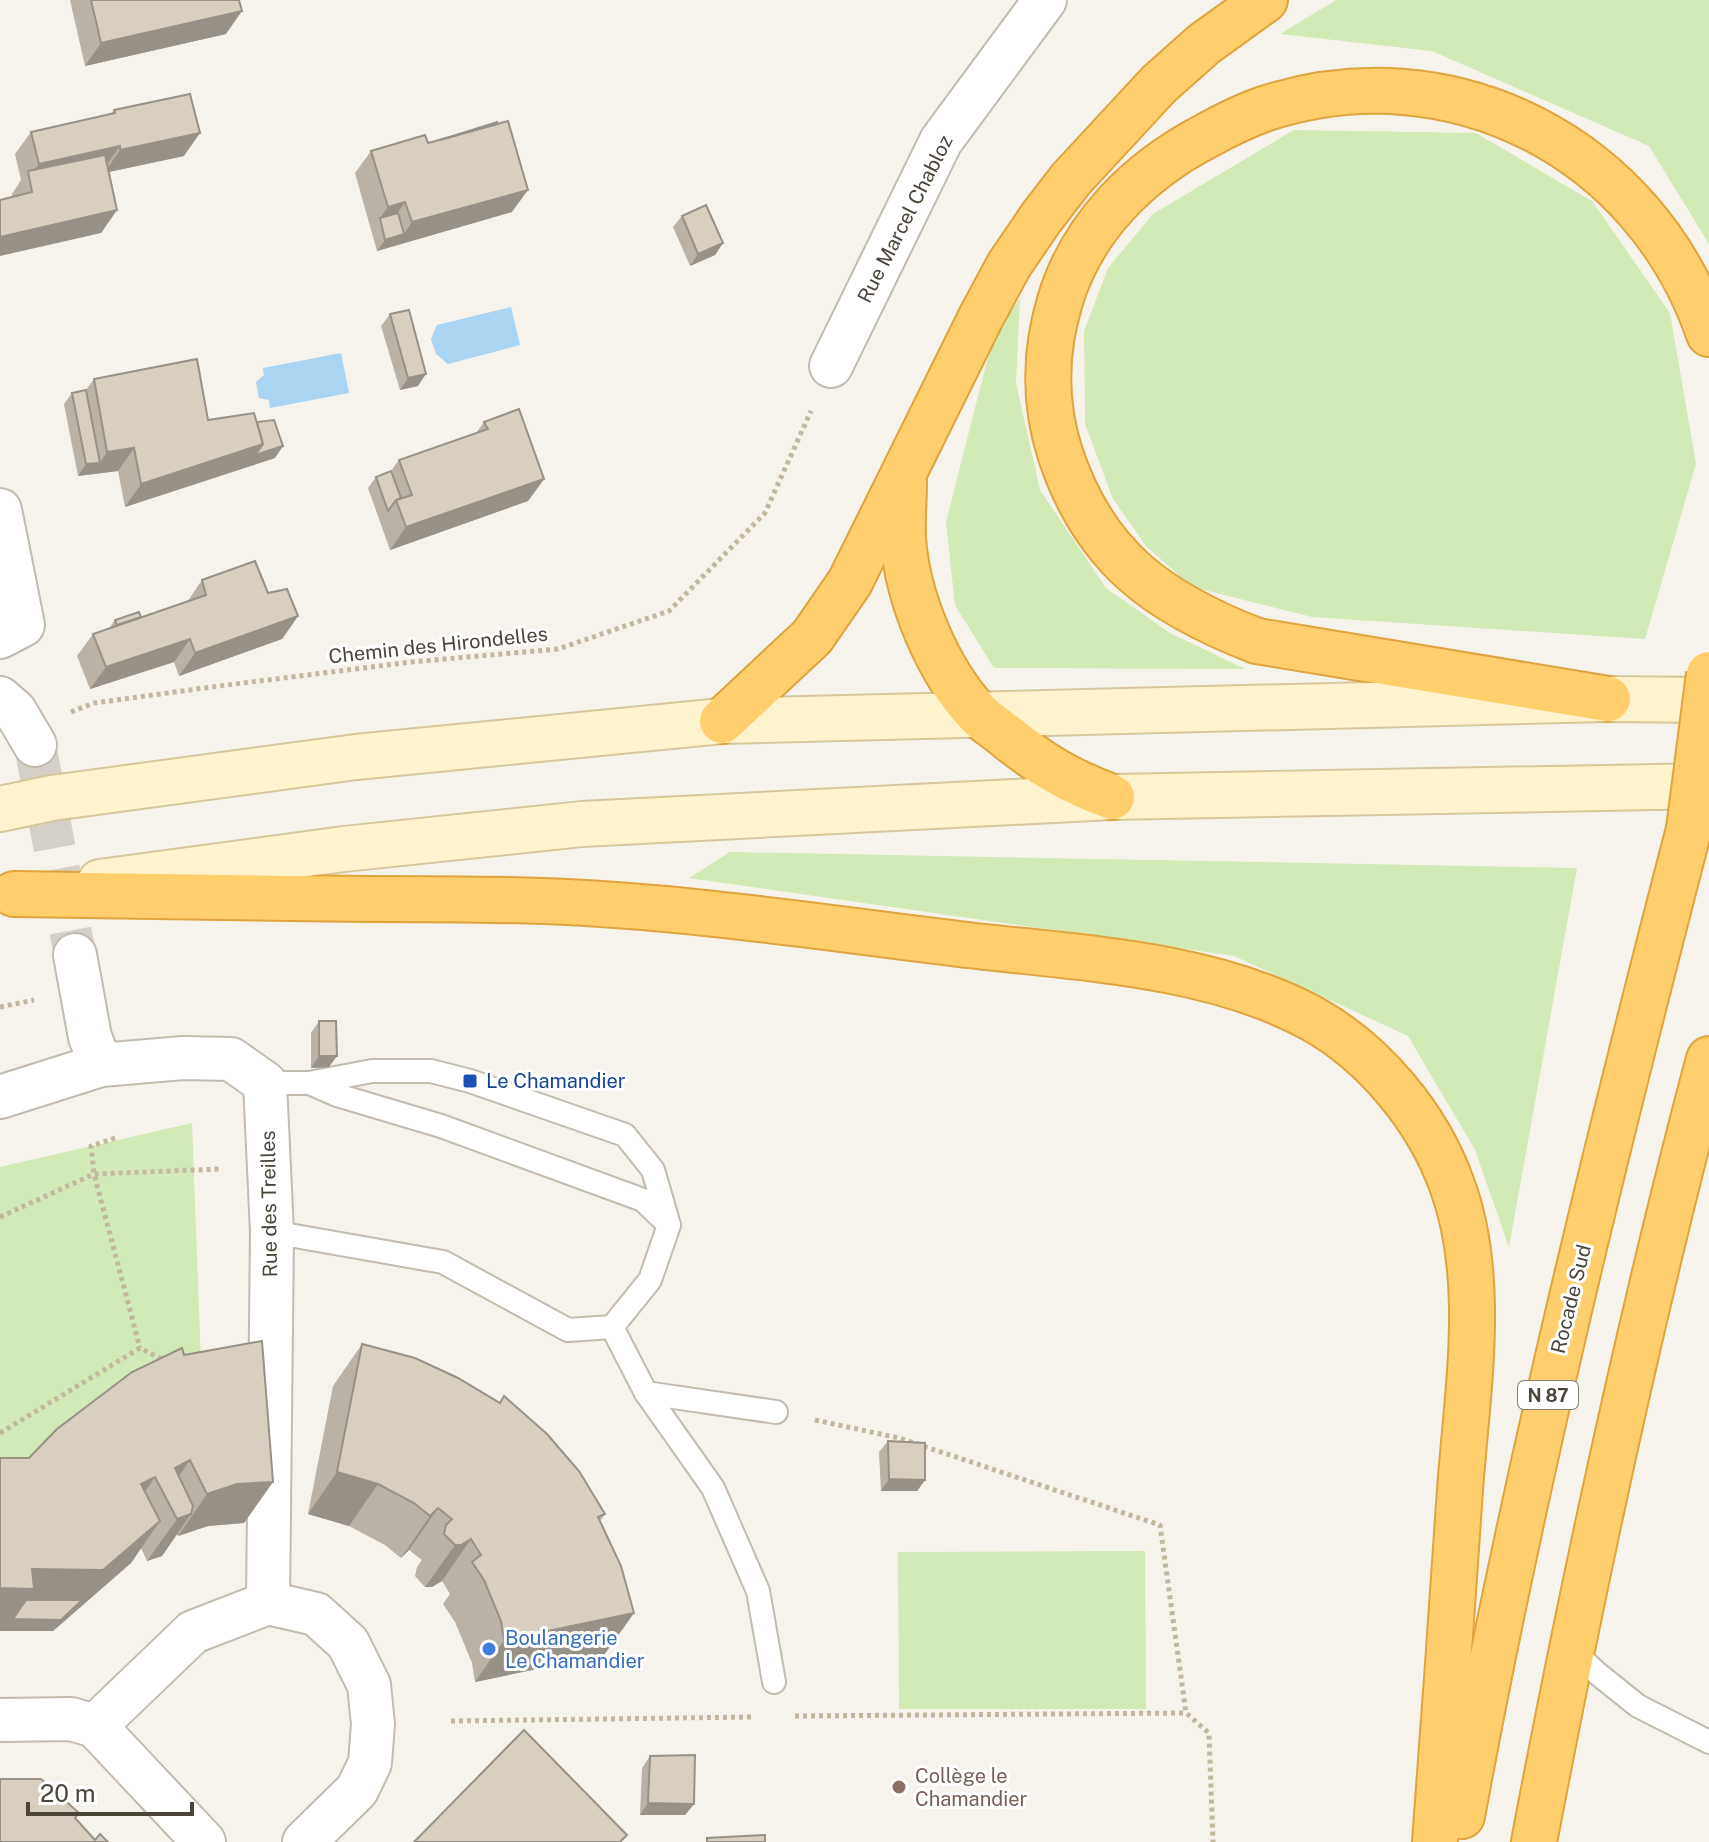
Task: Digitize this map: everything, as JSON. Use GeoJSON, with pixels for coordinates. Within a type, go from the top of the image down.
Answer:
{"type":"FeatureCollection","features":[{"type":"Feature","properties":{"kind":"highway"},"geometry":{"type":"LineString","coordinates":[[722,721],[812,637],[850,582],[1009,265],[1071,179],[1159,84],[1204,44],[1265,0]]}},
{"type":"Feature","properties":{"kind":"highway"},"geometry":{"type":"LineString","coordinates":[[1608,699],[1257,641],[1210,623],[1172,602],[1132,572],[1110,547],[1083,510],[1068,477],[1054,435],[1048,400],[1054,322],[1066,281],[1087,239],[1112,207],[1147,175],[1186,147],[1262,110],[1300,99],[1335,93],[1382,91],[1469,102],[1543,133],[1580,157],[1618,187],[1647,220],[1688,283],[1709,334]]}},
{"type":"Feature","properties":{"kind":"highway"},"geometry":{"type":"LineString","coordinates":[[905,472],[903,538],[912,591],[927,635],[978,714],[1032,757],[1071,781],[1112,797]]}},
{"type":"Feature","properties":{"kind":"highway"},"geometry":{"type":"LineString","coordinates":[[1689,829],[1709,674]]}},
{"type":"Feature","properties":{"kind":"highway","name":"Rocade Sud"},"geometry":{"type":"LineString","coordinates":[[1457,1842],[1483,1699],[1551,1379],[1657,953],[1709,761]]}},
{"type":"Feature","properties":{"kind":"highway"},"geometry":{"type":"LineString","coordinates":[[7,896],[544,901],[690,912],[1154,967],[1249,991],[1314,1020],[1349,1044],[1382,1074],[1421,1123],[1450,1179],[1463,1218],[1471,1257],[1467,1389],[1435,1842]]}},
{"type":"Feature","properties":{"kind":"highway"},"geometry":{"type":"LineString","coordinates":[[1534,1842],[1571,1649],[1662,1236],[1709,1059]]}},
{"type":"Feature","properties":{"kind":"main road"},"geometry":{"type":"LineString","coordinates":[[0,809],[52,798],[356,757],[722,721],[1608,699],[1709,700]]}},
{"type":"Feature","properties":{"kind":"main road"},"geometry":{"type":"LineString","coordinates":[[7,896],[344,849],[582,824],[1112,797],[1709,786]]}},
{"type":"Feature","properties":{"kind":"main road"},"geometry":{"type":"LineString","coordinates":[[0,800],[52,798]]}},
{"type":"Feature","properties":{"kind":"street","name":"Rue Marcel Chabloz"},"geometry":{"type":"LineString","coordinates":[[831,366],[941,141],[1045,0]]}},
{"type":"Feature","properties":{"kind":"street"},"geometry":{"type":"LineString","coordinates":[[1,518],[12,631]]}},
{"type":"Feature","properties":{"kind":"street"},"geometry":{"type":"LineString","coordinates":[[0,698],[15,711],[35,745]]}},
{"type":"Feature","properties":{"kind":"street"},"geometry":{"type":"LineString","coordinates":[[75,955],[90,1037],[101,1065]]}},
{"type":"Feature","properties":{"kind":"street"},"geometry":{"type":"LineString","coordinates":[[0,1097],[101,1065],[183,1058],[231,1059],[265,1083]]}},
{"type":"Feature","properties":{"kind":"street","name":"Rue des Treilles"},"geometry":{"type":"LineString","coordinates":[[265,1083],[272,1232],[268,1603]]}},
{"type":"Feature","properties":{"kind":"street"},"geometry":{"type":"LineString","coordinates":[[95,1726],[193,1632],[268,1603],[316,1614],[348,1643],[369,1685],[373,1724],[370,1763],[357,1790],[304,1842]]}},
{"type":"Feature","properties":{"kind":"street"},"geometry":{"type":"LineString","coordinates":[[0,1720],[71,1719],[95,1726],[204,1842]]}},
{"type":"Feature","properties":{"kind":"lane"},"geometry":{"type":"LineString","coordinates":[[265,1083],[309,1083],[372,1071],[431,1071],[470,1081],[625,1135],[653,1170],[669,1225],[650,1280],[612,1327],[568,1330],[443,1262],[272,1232]]}},
{"type":"Feature","properties":{"kind":"lane"},"geometry":{"type":"LineString","coordinates":[[309,1083],[337,1095],[441,1126],[643,1200],[669,1225]]}},
{"type":"Feature","properties":{"kind":"lane"},"geometry":{"type":"LineString","coordinates":[[612,1327],[646,1393],[713,1488],[758,1591],[774,1682]]}},
{"type":"Feature","properties":{"kind":"lane"},"geometry":{"type":"LineString","coordinates":[[646,1393],[776,1412]]}},
{"type":"Feature","properties":{"kind":"lane"},"geometry":{"type":"LineString","coordinates":[[1571,1649],[1638,1706],[1709,1742]]}},
{"type":"Feature","properties":{"kind":"path","name":"Chemin des Hirondelles"},"geometry":{"type":"LineString","coordinates":[[69,714],[94,703],[219,686],[411,662],[558,649],[669,611],[765,513],[831,366]]}},
{"type":"Feature","properties":{"kind":"path"},"geometry":{"type":"LineString","coordinates":[[115,1138],[91,1146],[94,1174],[140,1348],[172,1365]]}},
{"type":"Feature","properties":{"kind":"path"},"geometry":{"type":"LineString","coordinates":[[0,1217],[94,1174],[194,1169],[269,1170]]}},
{"type":"Feature","properties":{"kind":"path"},"geometry":{"type":"LineString","coordinates":[[0,1433],[140,1348]]}},
{"type":"Feature","properties":{"kind":"path"},"geometry":{"type":"LineString","coordinates":[[776,1412],[899,1438],[1160,1525],[1186,1713],[1209,1733],[1213,1842]]}},
{"type":"Feature","properties":{"kind":"path"},"geometry":{"type":"LineString","coordinates":[[785,1717],[1186,1713]]}},
{"type":"Feature","properties":{"kind":"path"},"geometry":{"type":"LineString","coordinates":[[451,1721],[755,1717]]}},
{"type":"Feature","properties":{"kind":"green space"},"geometry":{"type":"Polygon","coordinates":[[[1336,0],[1709,0],[1709,244],[1649,146],[1432,51],[1280,34],[1336,0]]]}},
{"type":"Feature","properties":{"kind":"green space"},"geometry":{"type":"Polygon","coordinates":[[[1294,130],[1476,133],[1592,201],[1670,313],[1696,464],[1645,639],[1312,617],[1192,587],[1146,546],[1113,499],[1085,424],[1084,331],[1108,268],[1153,214],[1294,130]]]}},
{"type":"Feature","properties":{"kind":"green space"},"geometry":{"type":"Polygon","coordinates":[[[1020,298],[1016,383],[1040,490],[1106,588],[1170,633],[1245,669],[994,668],[955,605],[946,522],[992,341],[1020,298]]]}},
{"type":"Feature","properties":{"kind":"green space"},"geometry":{"type":"Polygon","coordinates":[[[730,852],[1577,868],[1509,1247],[1475,1150],[1408,1036],[1234,956],[689,878],[730,852]]]}},
{"type":"Feature","properties":{"kind":"green space"},"geometry":{"type":"Polygon","coordinates":[[[192,1123],[201,1363],[0,1483],[0,1167],[192,1123]]]}},
{"type":"Feature","properties":{"kind":"green space"},"geometry":{"type":"Polygon","coordinates":[[[1145,1551],[1146,1709],[899,1709],[898,1552],[1145,1551]]]}},
{"type":"Feature","properties":{"kind":"water"},"geometry":{"type":"Polygon","coordinates":[[[511,307],[520,345],[448,364],[436,354],[431,339],[437,325],[511,307]]]}},
{"type":"Feature","properties":{"kind":"water"},"geometry":{"type":"Polygon","coordinates":[[[341,353],[349,393],[270,408],[269,400],[259,398],[256,382],[264,375],[263,368],[341,353]]]}},
{"type":"Feature","properties":{"kind":"building"},"geometry":{"type":"Polygon","coordinates":[[[91,0],[239,0],[242,11],[101,43],[91,0]]]}},
{"type":"Feature","properties":{"kind":"building"},"geometry":{"type":"Polygon","coordinates":[[[190,94],[200,133],[39,164],[31,132],[190,94]]]}},
{"type":"Feature","properties":{"kind":"building"},"geometry":{"type":"Polygon","coordinates":[[[508,121],[528,190],[412,222],[405,202],[388,207],[371,151],[425,135],[428,143],[508,121]]]}},
{"type":"Feature","properties":{"kind":"building"},"geometry":{"type":"Polygon","coordinates":[[[497,122],[497,124],[440,140],[497,122]]]}},
{"type":"Feature","properties":{"kind":"building"},"geometry":{"type":"Polygon","coordinates":[[[105,155],[117,210],[0,237],[0,200],[32,192],[28,171],[105,155]]]}},
{"type":"Feature","properties":{"kind":"building"},"geometry":{"type":"Polygon","coordinates":[[[706,205],[723,243],[698,254],[682,216],[706,205]]]}},
{"type":"Feature","properties":{"kind":"building"},"geometry":{"type":"Polygon","coordinates":[[[398,213],[404,234],[385,240],[380,218],[398,213]]]}},
{"type":"Feature","properties":{"kind":"building"},"geometry":{"type":"Polygon","coordinates":[[[409,310],[426,374],[408,378],[390,314],[409,310]]]}},
{"type":"Feature","properties":{"kind":"building"},"geometry":{"type":"Polygon","coordinates":[[[197,359],[208,420],[254,413],[263,444],[141,484],[134,448],[107,452],[94,379],[197,359]]]}},
{"type":"Feature","properties":{"kind":"building"},"geometry":{"type":"Polygon","coordinates":[[[86,390],[100,463],[86,464],[72,393],[86,390]]]}},
{"type":"Feature","properties":{"kind":"building"},"geometry":{"type":"Polygon","coordinates":[[[519,409],[544,479],[406,527],[396,500],[412,495],[399,460],[488,429],[484,422],[519,409]]]}},
{"type":"Feature","properties":{"kind":"building"},"geometry":{"type":"Polygon","coordinates":[[[274,420],[283,446],[255,455],[263,444],[257,422],[274,420]]]}},
{"type":"Feature","properties":{"kind":"building"},"geometry":{"type":"Polygon","coordinates":[[[391,471],[401,498],[388,511],[376,477],[391,471]]]}},
{"type":"Feature","properties":{"kind":"building"},"geometry":{"type":"Polygon","coordinates":[[[255,561],[268,593],[287,589],[298,616],[195,653],[190,639],[106,667],[93,634],[206,595],[202,580],[255,561]]]}},
{"type":"Feature","properties":{"kind":"building"},"geometry":{"type":"Polygon","coordinates":[[[139,612],[141,617],[117,625],[115,620],[139,612]]]}},
{"type":"Feature","properties":{"kind":"building"},"geometry":{"type":"Polygon","coordinates":[[[319,1021],[336,1021],[337,1056],[319,1056],[319,1021]]]}},
{"type":"Feature","properties":{"kind":"building"},"geometry":{"type":"Polygon","coordinates":[[[262,1341],[273,1482],[237,1484],[207,1494],[190,1460],[175,1468],[193,1506],[191,1514],[177,1519],[155,1477],[141,1484],[160,1521],[103,1570],[32,1569],[34,1589],[0,1588],[0,1458],[29,1458],[57,1429],[132,1372],[182,1348],[184,1355],[262,1341]]]}},
{"type":"Feature","properties":{"kind":"building"},"geometry":{"type":"Polygon","coordinates":[[[362,1344],[415,1358],[458,1378],[500,1403],[504,1396],[547,1434],[579,1471],[605,1514],[598,1517],[621,1566],[634,1613],[504,1640],[501,1621],[484,1580],[472,1562],[481,1555],[471,1539],[455,1545],[444,1534],[446,1525],[452,1519],[438,1508],[430,1516],[414,1503],[378,1484],[337,1472],[362,1344]]]}},
{"type":"Feature","properties":{"kind":"building"},"geometry":{"type":"Polygon","coordinates":[[[888,1441],[925,1443],[925,1480],[889,1479],[888,1441]]]}},
{"type":"Feature","properties":{"kind":"building"},"geometry":{"type":"Polygon","coordinates":[[[26,1600],[82,1600],[61,1620],[13,1619],[26,1600]]]}},
{"type":"Feature","properties":{"kind":"building"},"geometry":{"type":"Polygon","coordinates":[[[524,1730],[627,1835],[620,1842],[414,1842],[524,1730]]]}},
{"type":"Feature","properties":{"kind":"building"},"geometry":{"type":"Polygon","coordinates":[[[695,1755],[694,1804],[648,1803],[650,1756],[695,1755]]]}},
{"type":"Feature","properties":{"kind":"building"},"geometry":{"type":"Polygon","coordinates":[[[0,1779],[41,1779],[79,1813],[75,1818],[95,1840],[100,1834],[108,1842],[0,1842],[0,1779]]]}},
{"type":"Feature","properties":{"kind":"building"},"geometry":{"type":"Polygon","coordinates":[[[765,1835],[765,1842],[707,1842],[707,1838],[765,1835]]]}},
{"type":"Feature","properties":{"kind":"tunnel"},"geometry":{"type":"LineString","coordinates":[[35,745],[75,955]]}},
{"type":"Feature","properties":{"kind":"place","name":"Le Chamandier"},"geometry":{"type":"Point","coordinates":[470,1081]}},
{"type":"Feature","properties":{"kind":"place","name":"Boulangerie Le Chamandier"},"geometry":{"type":"Point","coordinates":[489,1649]}},
{"type":"Feature","properties":{"kind":"place","name":"Collège le Chamandier"},"geometry":{"type":"Point","coordinates":[899,1787]}}]}
